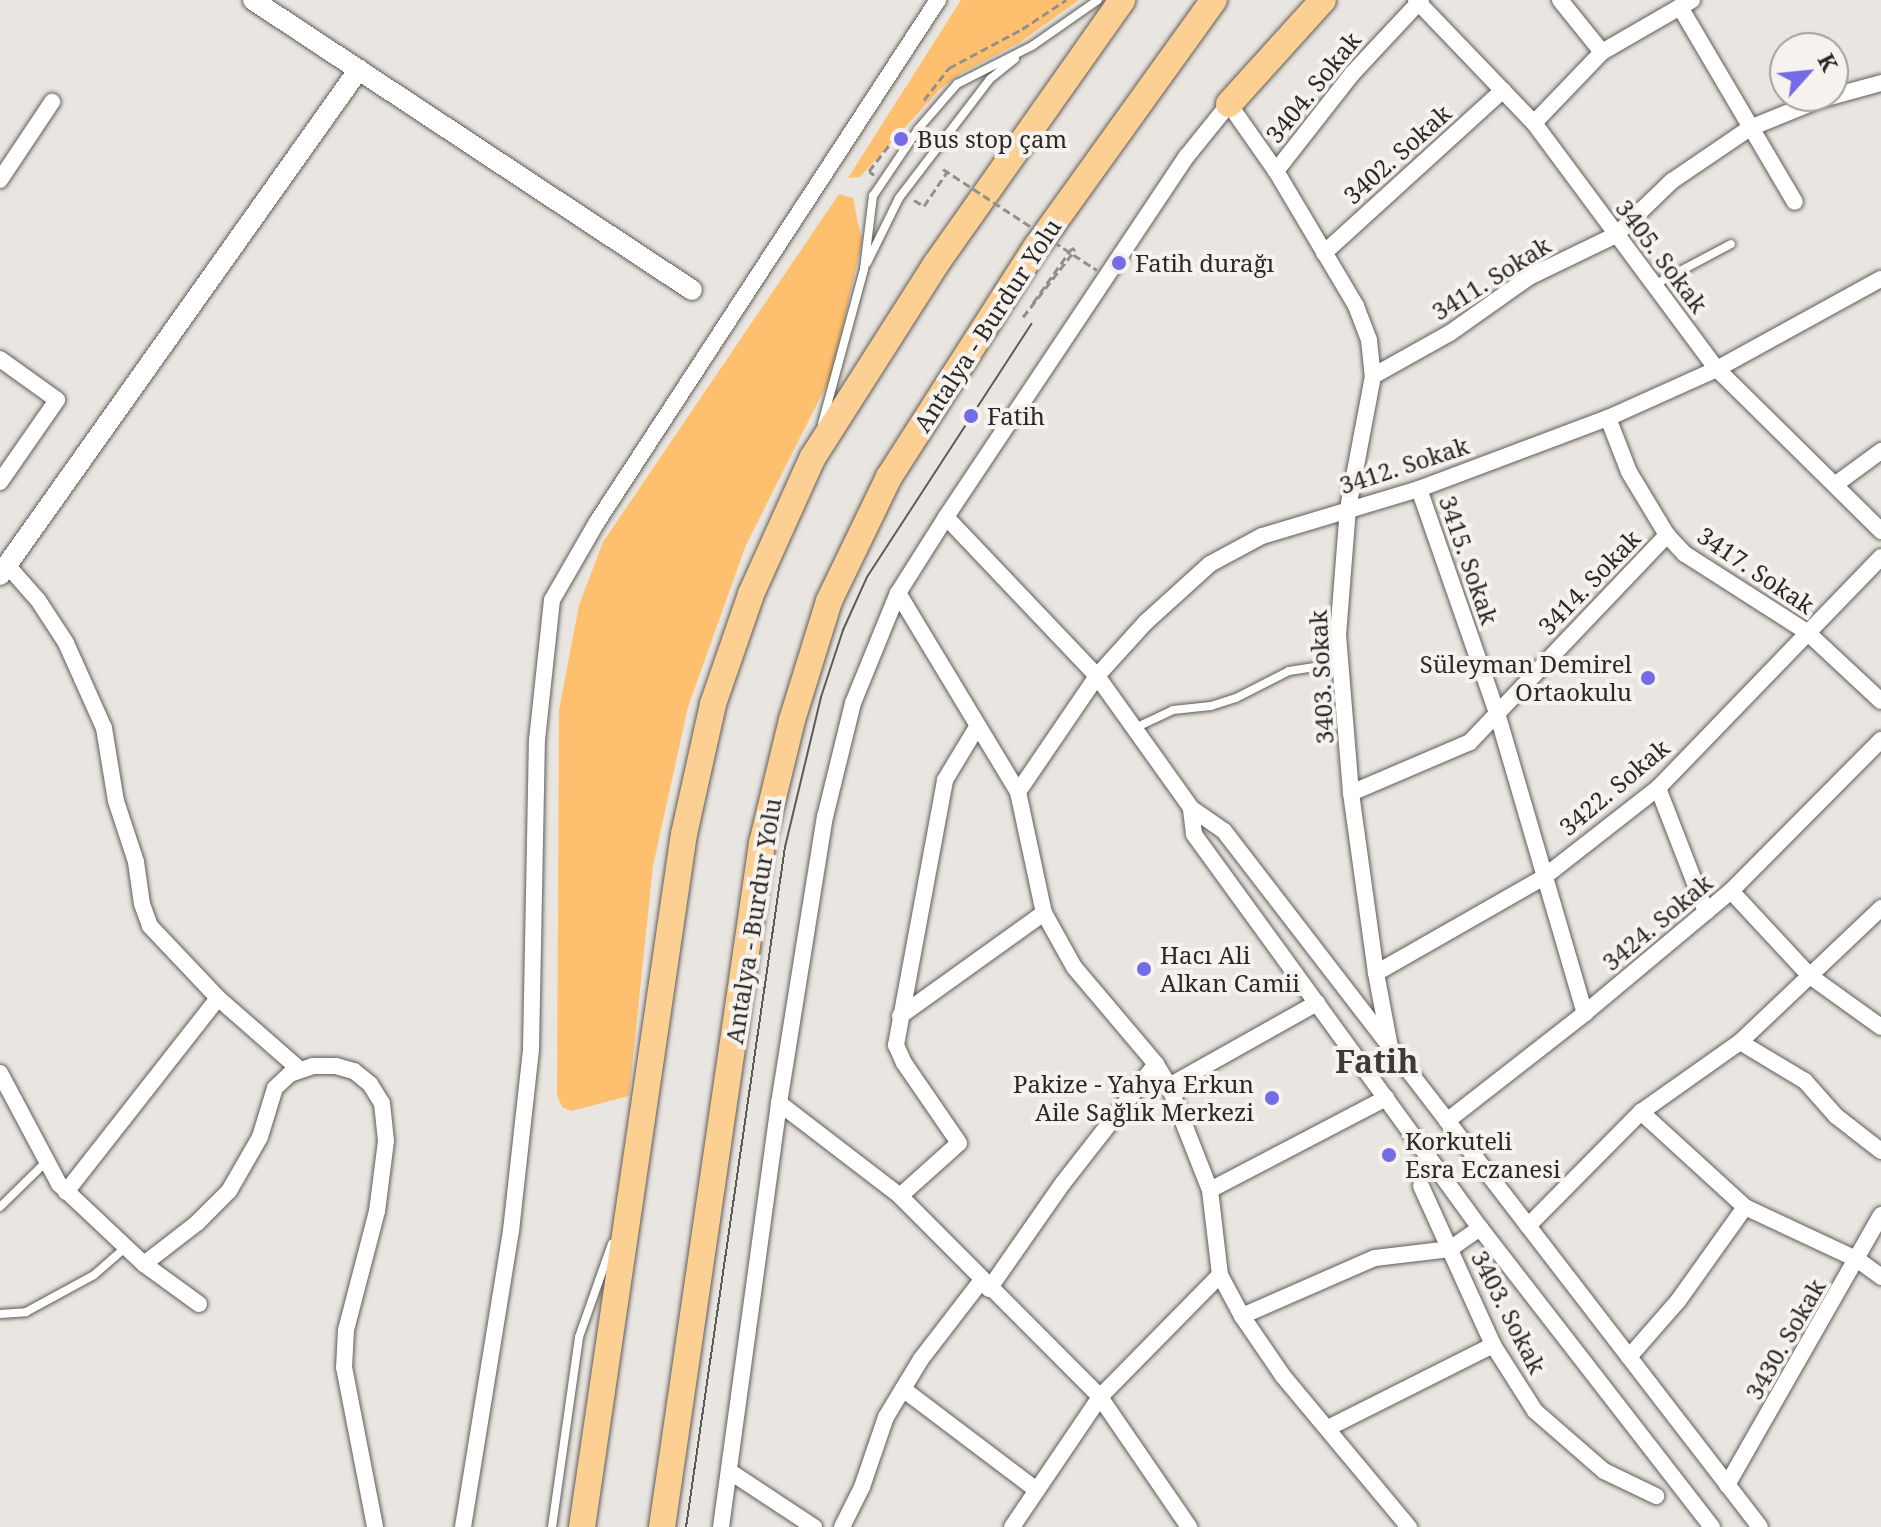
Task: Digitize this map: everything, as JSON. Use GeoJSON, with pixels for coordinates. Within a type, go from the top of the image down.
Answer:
{"type":"FeatureCollection","features":[{"type":"Feature","properties":{"kind":"highway"},"geometry":{"type":"LineString","coordinates":[[582,1527],[684,834],[713,704],[751,594],[813,457],[936,264],[1122,0]]}},
{"type":"Feature","properties":{"kind":"highway","name":"Antalya - Burdur Yolu"},"geometry":{"type":"LineString","coordinates":[[662,1527],[762,843],[792,720],[829,601],[889,477],[971,348],[1037,246],[1214,0]]}},
{"type":"Feature","properties":{"kind":"highway"},"geometry":{"type":"LineString","coordinates":[[1229,104],[1323,0]]}},
{"type":"Feature","properties":{"kind":"street"},"geometry":{"type":"LineString","coordinates":[[253,0],[692,290]]}},
{"type":"Feature","properties":{"kind":"street"},"geometry":{"type":"LineString","coordinates":[[463,1527],[511,1231],[531,1049],[537,740],[552,600],[597,522],[938,0]]}},
{"type":"Feature","properties":{"kind":"street"},"geometry":{"type":"LineString","coordinates":[[1560,0],[1602,52]]}},
{"type":"Feature","properties":{"kind":"street","name":"3405. Sokak"},"geometry":{"type":"LineString","coordinates":[[1418,1],[1534,123],[1717,369],[1881,531]]}},
{"type":"Feature","properties":{"kind":"street","name":"3404. Sokak"},"geometry":{"type":"LineString","coordinates":[[1276,171],[1352,74],[1418,1]]}},
{"type":"Feature","properties":{"kind":"street"},"geometry":{"type":"LineString","coordinates":[[1534,123],[1602,52],[1686,3],[1750,128],[1795,202]]}},
{"type":"Feature","properties":{"kind":"street"},"geometry":{"type":"LineString","coordinates":[[299,1069],[218,998],[150,926],[142,904],[136,862],[116,801],[104,728],[66,643],[38,600],[3,570],[359,69]]}},
{"type":"Feature","properties":{"kind":"street","name":"3411. Sokak"},"geometry":{"type":"LineString","coordinates":[[1373,376],[1450,333],[1529,277],[1616,235],[1672,181],[1750,128],[1819,100],[1881,83]]}},
{"type":"Feature","properties":{"kind":"street","name":"3402. Sokak"},"geometry":{"type":"LineString","coordinates":[[1324,253],[1503,90]]}},
{"type":"Feature","properties":{"kind":"street"},"geometry":{"type":"LineString","coordinates":[[0,180],[52,102]]}},
{"type":"Feature","properties":{"kind":"street"},"geometry":{"type":"LineString","coordinates":[[721,1527],[779,1103],[825,817],[853,703],[898,593],[1187,156],[1229,104]]}},
{"type":"Feature","properties":{"kind":"street","name":"3403. Sokak"},"geometry":{"type":"LineString","coordinates":[[1229,104],[1276,171],[1356,306],[1369,340],[1373,376],[1348,508],[1338,635],[1351,793],[1376,973],[1390,1047]]}},
{"type":"Feature","properties":{"kind":"street","name":"3412. Sokak"},"geometry":{"type":"LineString","coordinates":[[1018,792],[1097,676],[1146,622],[1210,564],[1262,536],[1419,489],[1608,418],[1717,369],[1881,279]]}},
{"type":"Feature","properties":{"kind":"street"},"geometry":{"type":"LineString","coordinates":[[0,359],[57,400],[0,482]]}},
{"type":"Feature","properties":{"kind":"street","name":"3417. Sokak"},"geometry":{"type":"LineString","coordinates":[[1608,418],[1629,472],[1667,535],[1685,554],[1807,632],[1881,701]]}},
{"type":"Feature","properties":{"kind":"street"},"geometry":{"type":"LineString","coordinates":[[1836,484],[1881,451]]}},
{"type":"Feature","properties":{"kind":"street","name":"3415. Sokak"},"geometry":{"type":"LineString","coordinates":[[1419,489],[1497,713],[1585,1013]]}},
{"type":"Feature","properties":{"kind":"street"},"geometry":{"type":"LineString","coordinates":[[946,517],[1097,676],[1191,808],[1224,831],[1760,1527]]}},
{"type":"Feature","properties":{"kind":"street","name":"3414. Sokak"},"geometry":{"type":"LineString","coordinates":[[1351,793],[1470,742],[1667,535]]}},
{"type":"Feature","properties":{"kind":"street","name":"3422. Sokak"},"geometry":{"type":"LineString","coordinates":[[1376,973],[1544,877],[1658,788],[1881,557]]}},
{"type":"Feature","properties":{"kind":"street"},"geometry":{"type":"LineString","coordinates":[[898,593],[1018,792],[1044,913],[1074,967],[1156,1064],[1169,1086],[1210,1190],[1220,1275],[1242,1316],[1283,1376],[1409,1527]]}},
{"type":"Feature","properties":{"kind":"street"},"geometry":{"type":"LineString","coordinates":[[900,1196],[959,1143],[904,1063],[896,1045],[945,780],[977,727]]}},
{"type":"Feature","properties":{"kind":"street","name":"3424. Sokak"},"geometry":{"type":"LineString","coordinates":[[1447,1121],[1585,1013],[1731,891],[1881,740]]}},
{"type":"Feature","properties":{"kind":"street"},"geometry":{"type":"LineString","coordinates":[[1658,788],[1706,912]]}},
{"type":"Feature","properties":{"kind":"street"},"geometry":{"type":"LineString","coordinates":[[1191,808],[1194,834],[1480,1228],[1703,1523]]}},
{"type":"Feature","properties":{"kind":"street"},"geometry":{"type":"LineString","coordinates":[[1731,891],[1810,976],[1881,1027]]}},
{"type":"Feature","properties":{"kind":"street"},"geometry":{"type":"LineString","coordinates":[[1528,1226],[1641,1112],[1740,1042],[1881,908]]}},
{"type":"Feature","properties":{"kind":"street"},"geometry":{"type":"LineString","coordinates":[[900,1016],[1044,913]]}},
{"type":"Feature","properties":{"kind":"street"},"geometry":{"type":"LineString","coordinates":[[66,1192],[218,998]]}},
{"type":"Feature","properties":{"kind":"street"},"geometry":{"type":"LineString","coordinates":[[1169,1086],[1317,1003]]}},
{"type":"Feature","properties":{"kind":"street"},"geometry":{"type":"LineString","coordinates":[[1740,1042],[1805,1081],[1836,1116],[1881,1151]]}},
{"type":"Feature","properties":{"kind":"street"},"geometry":{"type":"LineString","coordinates":[[842,1527],[862,1487],[886,1417],[921,1359],[985,1285],[1156,1064]]}},
{"type":"Feature","properties":{"kind":"street"},"geometry":{"type":"LineString","coordinates":[[144,1264],[197,1223],[229,1191],[256,1147],[275,1088],[299,1069],[336,1066],[354,1071],[370,1084],[382,1103],[386,1141],[379,1199],[350,1311],[344,1349],[346,1385],[375,1527]]}},
{"type":"Feature","properties":{"kind":"street"},"geometry":{"type":"LineString","coordinates":[[0,1073],[45,1163],[66,1192],[144,1264],[199,1304]]}},
{"type":"Feature","properties":{"kind":"street"},"geometry":{"type":"LineString","coordinates":[[1210,1190],[1386,1098]]}},
{"type":"Feature","properties":{"kind":"street"},"geometry":{"type":"LineString","coordinates":[[779,1103],[900,1196],[985,1285],[1100,1397],[1189,1527]]}},
{"type":"Feature","properties":{"kind":"street"},"geometry":{"type":"LineString","coordinates":[[1641,1112],[1745,1207],[1858,1260],[1881,1277]]}},
{"type":"Feature","properties":{"kind":"street","name":"3403. Sokak"},"geometry":{"type":"LineString","coordinates":[[1421,1186],[1493,1345],[1535,1411],[1604,1471],[1656,1496]]}},
{"type":"Feature","properties":{"kind":"street"},"geometry":{"type":"LineString","coordinates":[[1629,1357],[1678,1301],[1745,1207]]}},
{"type":"Feature","properties":{"kind":"street","name":"3430. Sokak"},"geometry":{"type":"LineString","coordinates":[[1727,1485],[1881,1215]]}},
{"type":"Feature","properties":{"kind":"street"},"geometry":{"type":"LineString","coordinates":[[1242,1316],[1375,1258],[1450,1249],[1480,1228]]}},
{"type":"Feature","properties":{"kind":"street"},"geometry":{"type":"LineString","coordinates":[[1012,1527],[1100,1397],[1220,1275]]}},
{"type":"Feature","properties":{"kind":"street"},"geometry":{"type":"LineString","coordinates":[[1328,1428],[1493,1345]]}},
{"type":"Feature","properties":{"kind":"street"},"geometry":{"type":"LineString","coordinates":[[903,1389],[1035,1489]]}},
{"type":"Feature","properties":{"kind":"street"},"geometry":{"type":"LineString","coordinates":[[729,1471],[814,1527]]}},
{"type":"Feature","properties":{"kind":"lane"},"geometry":{"type":"LineString","coordinates":[[864,269],[899,198],[990,79],[1098,0]]}},
{"type":"Feature","properties":{"kind":"lane"},"geometry":{"type":"LineString","coordinates":[[813,457],[864,269],[873,196],[919,128],[957,84],[1032,46]]}},
{"type":"Feature","properties":{"kind":"lane"},"geometry":{"type":"LineString","coordinates":[[1654,285],[1731,244]]}},
{"type":"Feature","properties":{"kind":"lane"},"geometry":{"type":"LineString","coordinates":[[1134,728],[1173,710],[1211,706],[1236,698],[1289,671],[1340,663]]}},
{"type":"Feature","properties":{"kind":"lane"},"geometry":{"type":"LineString","coordinates":[[0,1207],[45,1163]]}},
{"type":"Feature","properties":{"kind":"lane"},"geometry":{"type":"LineString","coordinates":[[552,1527],[579,1337],[630,1195]]}},
{"type":"Feature","properties":{"kind":"lane"},"geometry":{"type":"LineString","coordinates":[[0,1314],[26,1312],[94,1275],[126,1247]]}},
{"type":"Feature","properties":{"kind":"path"},"geometry":{"type":"LineString","coordinates":[[924,206],[945,170],[1097,270]]}},
{"type":"Feature","properties":{"kind":"path"},"geometry":{"type":"LineString","coordinates":[[1023,317],[1070,250]]}},
{"type":"Feature","properties":{"kind":"shaded area"},"geometry":{"type":"Polygon","coordinates":[[[961,0],[1079,0],[1019,43],[961,73],[940,89],[860,177],[848,178],[961,0]]]}},
{"type":"Feature","properties":{"kind":"shaded area"},"geometry":{"type":"Polygon","coordinates":[[[839,194],[853,198],[862,242],[832,374],[746,545],[688,707],[653,866],[629,1096],[571,1111],[562,1107],[557,1095],[559,710],[579,605],[603,542],[839,194]]]}},
{"type":"Feature","properties":{"kind":"tram line"},"geometry":{"type":"LineString","coordinates":[[686,1527],[785,847],[821,697],[843,630],[867,577],[1031,324]]}},
{"type":"Feature","properties":{"kind":"place","name":"Bus stop çam"},"geometry":{"type":"Point","coordinates":[901,139]}},
{"type":"Feature","properties":{"kind":"place","name":"Fatih durağı"},"geometry":{"type":"Point","coordinates":[1119,263]}},
{"type":"Feature","properties":{"kind":"place","name":"Fatih"},"geometry":{"type":"Point","coordinates":[971,416]}},
{"type":"Feature","properties":{"kind":"place","name":"Süleyman Demirel Ortaokulu"},"geometry":{"type":"Point","coordinates":[1648,678]}},
{"type":"Feature","properties":{"kind":"place","name":"Hacı Ali Alkan Camii"},"geometry":{"type":"Point","coordinates":[1144,969]}},
{"type":"Feature","properties":{"kind":"place","name":"Pakize - Yahya Erkun Aile Sağlık Merkezi"},"geometry":{"type":"Point","coordinates":[1272,1098]}},
{"type":"Feature","properties":{"kind":"place","name":"Korkuteli Esra Eczanesi"},"geometry":{"type":"Point","coordinates":[1389,1155]}},
{"type":"Feature","properties":{"kind":"district","name":"Fatih"},"geometry":{"type":"Point","coordinates":[1377,1061]}}]}
